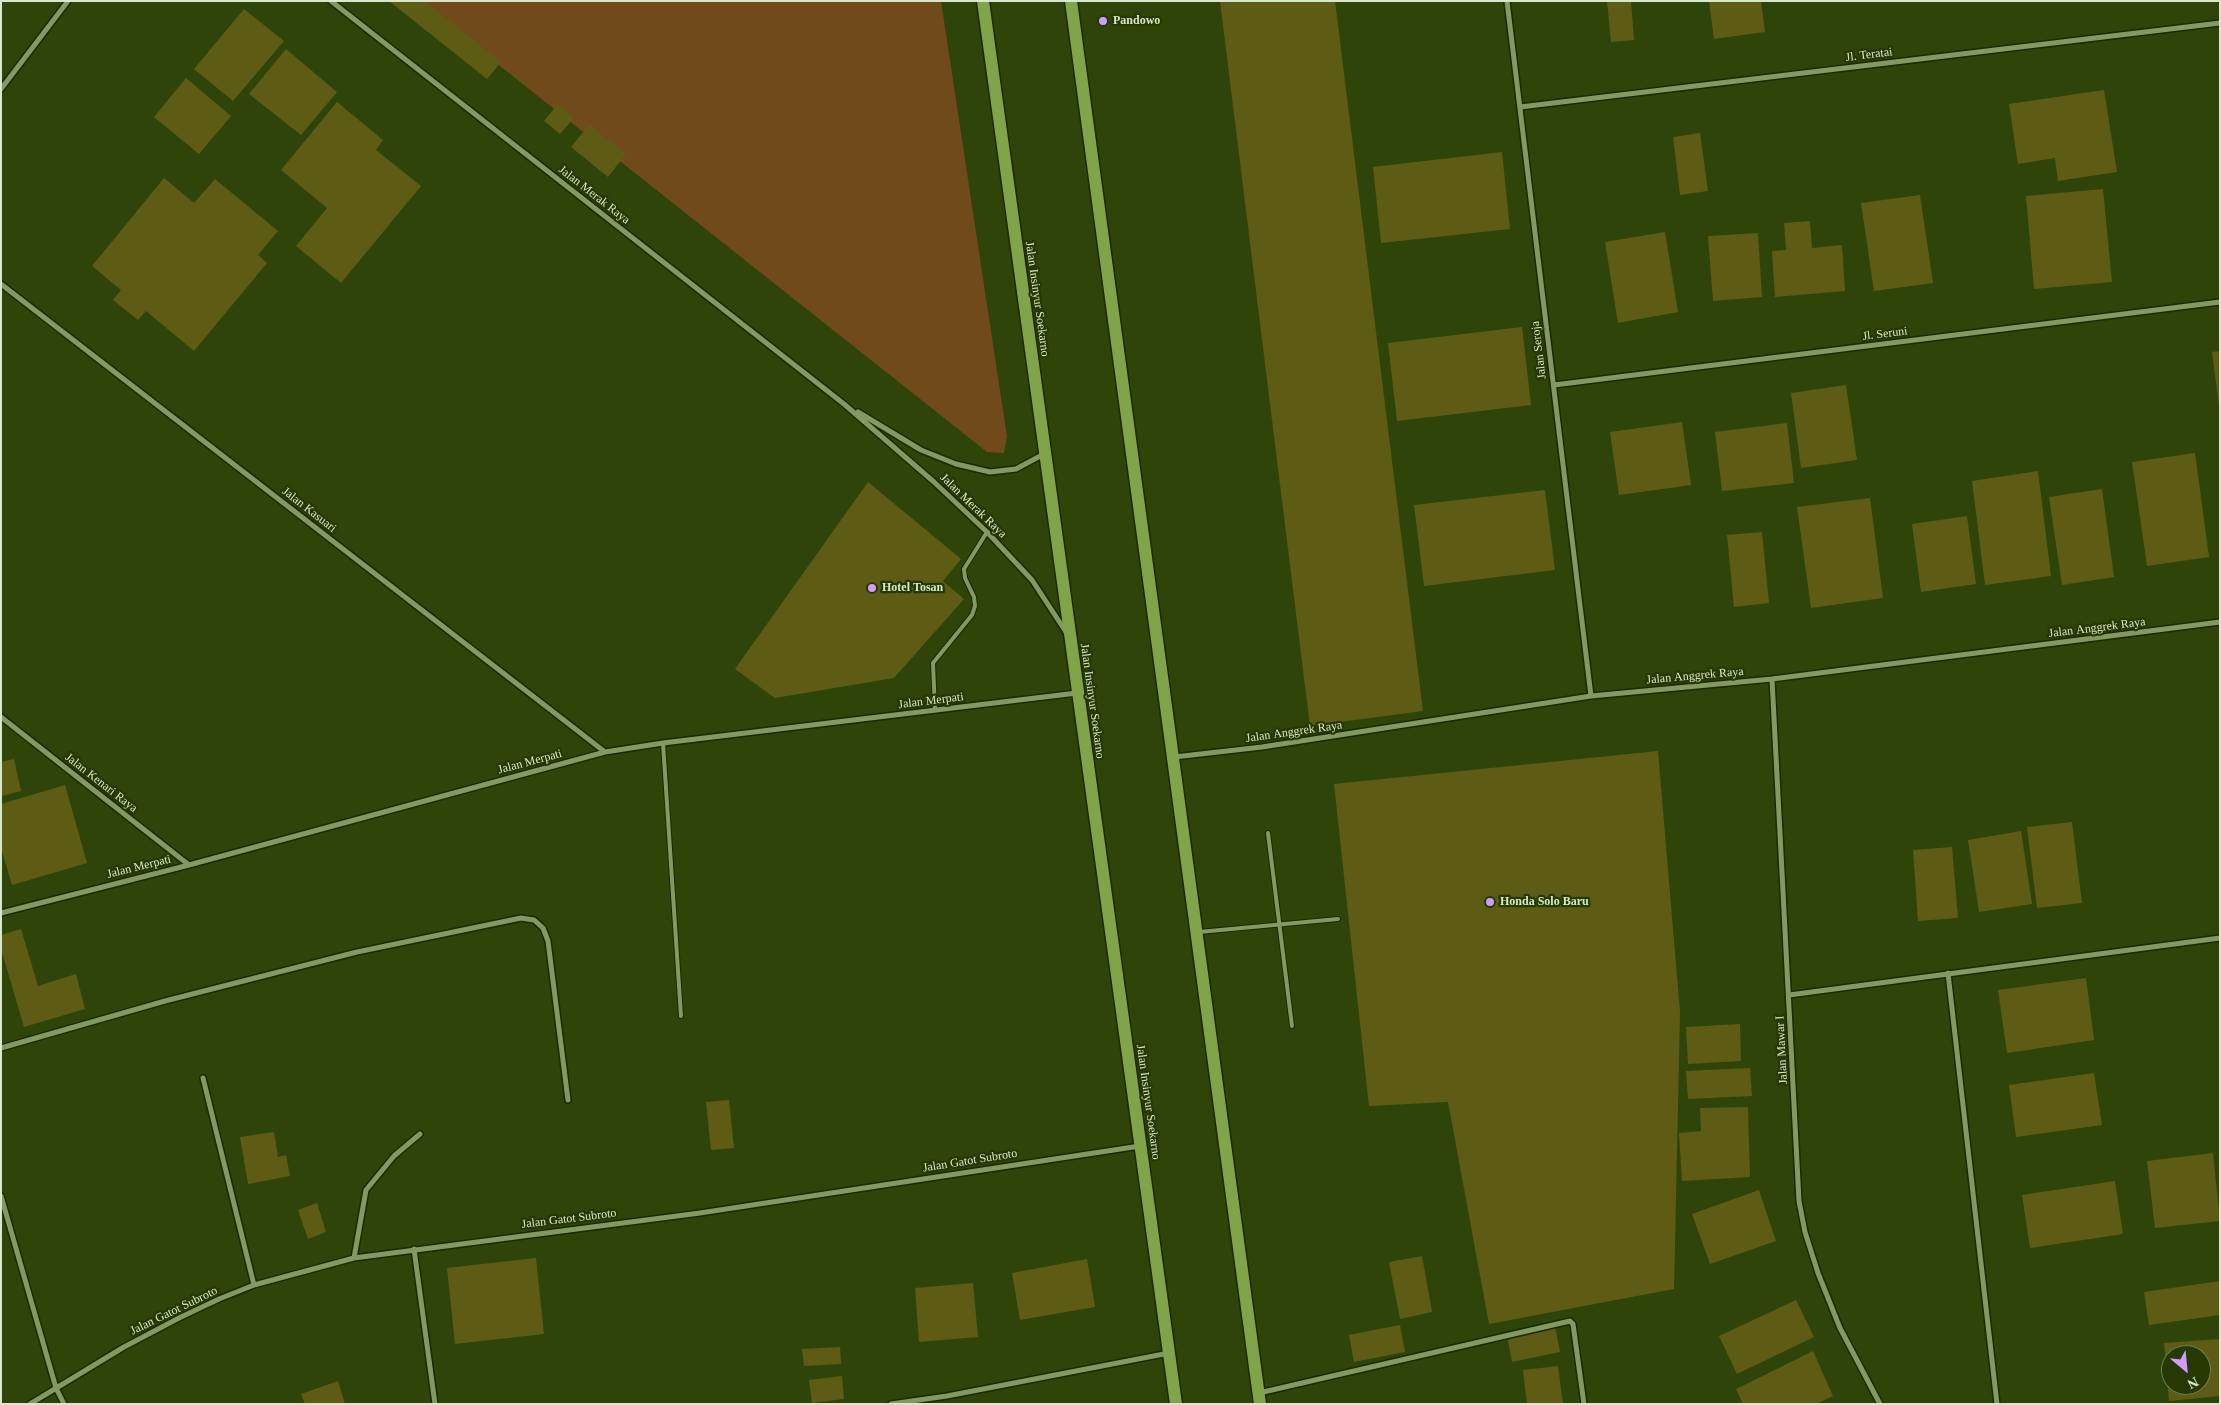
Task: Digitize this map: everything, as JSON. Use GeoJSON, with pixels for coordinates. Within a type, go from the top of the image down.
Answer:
{"type":"FeatureCollection","features":[{"type":"Feature","properties":{"kind":"main road","name":"Jalan Insinyur Soekarno"},"geometry":{"type":"LineString","coordinates":[[983,1],[1176,1404]]}},
{"type":"Feature","properties":{"kind":"main road"},"geometry":{"type":"LineString","coordinates":[[1071,1],[1259,1398]]}},
{"type":"Feature","properties":{"kind":"street"},"geometry":{"type":"LineString","coordinates":[[1,89],[68,1]]}},
{"type":"Feature","properties":{"kind":"street","name":"Jalan Merak Raya"},"geometry":{"type":"LineString","coordinates":[[332,1],[844,404],[934,482],[987,532],[1032,580],[1070,638]]}},
{"type":"Feature","properties":{"kind":"street","name":"Jalan Seroja"},"geometry":{"type":"LineString","coordinates":[[1507,1],[1591,696]]}},
{"type":"Feature","properties":{"kind":"street","name":"Jl. Teratai"},"geometry":{"type":"LineString","coordinates":[[1520,107],[2220,23]]}},
{"type":"Feature","properties":{"kind":"street","name":"Jalan Kasuari"},"geometry":{"type":"LineString","coordinates":[[1,284],[605,752]]}},
{"type":"Feature","properties":{"kind":"street","name":"Jl. Seruni"},"geometry":{"type":"LineString","coordinates":[[1554,385],[2220,302]]}},
{"type":"Feature","properties":{"kind":"street","name":"Jalan Merak Raya"},"geometry":{"type":"LineString","coordinates":[[844,404],[921,450],[956,464],[990,472],[1016,469],[1044,454]]}},
{"type":"Feature","properties":{"kind":"street","name":"Jalan Anggrek Raya"},"geometry":{"type":"LineString","coordinates":[[1174,757],[1262,747],[1591,696],[1772,679],[2220,622]]}},
{"type":"Feature","properties":{"kind":"street","name":"Jalan Mawar I"},"geometry":{"type":"LineString","coordinates":[[1772,679],[1800,1201],[1805,1232],[1818,1273],[1840,1328],[1880,1404]]}},
{"type":"Feature","properties":{"kind":"street","name":"Jalan Merpati"},"geometry":{"type":"LineString","coordinates":[[1,913],[605,752],[663,743],[1077,692]]}},
{"type":"Feature","properties":{"kind":"street","name":"Jalan Kenari Raya"},"geometry":{"type":"LineString","coordinates":[[1,717],[189,864]]}},
{"type":"Feature","properties":{"kind":"street"},"geometry":{"type":"LineString","coordinates":[[1,1048],[165,1001],[357,952],[521,918],[534,920],[543,928],[548,941],[568,1100]]}},
{"type":"Feature","properties":{"kind":"street"},"geometry":{"type":"LineString","coordinates":[[1789,995],[2220,938]]}},
{"type":"Feature","properties":{"kind":"street"},"geometry":{"type":"LineString","coordinates":[[1948,973],[1997,1404]]}},
{"type":"Feature","properties":{"kind":"street"},"geometry":{"type":"LineString","coordinates":[[203,1078],[254,1285]]}},
{"type":"Feature","properties":{"kind":"street"},"geometry":{"type":"LineString","coordinates":[[354,1258],[366,1190],[394,1156],[420,1134]]}},
{"type":"Feature","properties":{"kind":"street","name":"Jalan Gatot Subroto"},"geometry":{"type":"LineString","coordinates":[[30,1404],[179,1318],[254,1285],[354,1258],[700,1213],[1140,1146]]}},
{"type":"Feature","properties":{"kind":"street"},"geometry":{"type":"LineString","coordinates":[[1,1196],[56,1388],[64,1404]]}},
{"type":"Feature","properties":{"kind":"street"},"geometry":{"type":"LineString","coordinates":[[414,1249],[435,1404]]}},
{"type":"Feature","properties":{"kind":"street"},"geometry":{"type":"LineString","coordinates":[[1259,1398],[1570,1321],[1573,1324],[1584,1404]]}},
{"type":"Feature","properties":{"kind":"street"},"geometry":{"type":"LineString","coordinates":[[891,1404],[947,1396],[1169,1352]]}},
{"type":"Feature","properties":{"kind":"lane"},"geometry":{"type":"LineString","coordinates":[[935,710],[933,663],[972,615],[975,606],[974,597],[965,578],[964,569],[987,532]]}},
{"type":"Feature","properties":{"kind":"lane"},"geometry":{"type":"LineString","coordinates":[[663,743],[681,1016]]}},
{"type":"Feature","properties":{"kind":"lane"},"geometry":{"type":"LineString","coordinates":[[1268,833],[1292,1026]]}},
{"type":"Feature","properties":{"kind":"lane"},"geometry":{"type":"LineString","coordinates":[[1196,932],[1338,919]]}},
{"type":"Feature","properties":{"kind":"shaded area"},"geometry":{"type":"Polygon","coordinates":[[[418,1],[941,1],[1007,437],[1004,453],[987,452],[418,1]]]}},
{"type":"Feature","properties":{"kind":"building"},"geometry":{"type":"Polygon","coordinates":[[[389,1],[424,1],[501,62],[487,79],[389,1]]]}},
{"type":"Feature","properties":{"kind":"building"},"geometry":{"type":"Polygon","coordinates":[[[1220,1],[1335,1],[1423,711],[1310,726],[1220,1]]]}},
{"type":"Feature","properties":{"kind":"building"},"geometry":{"type":"Polygon","coordinates":[[[1607,1],[1631,1],[1634,40],[1611,42],[1607,1]]]}},
{"type":"Feature","properties":{"kind":"building"},"geometry":{"type":"Polygon","coordinates":[[[1709,1],[1761,1],[1765,32],[1714,39],[1709,1]]]}},
{"type":"Feature","properties":{"kind":"building"},"geometry":{"type":"Polygon","coordinates":[[[244,9],[284,41],[233,101],[194,69],[244,9]]]}},
{"type":"Feature","properties":{"kind":"building"},"geometry":{"type":"Polygon","coordinates":[[[286,49],[337,92],[301,135],[249,94],[286,49]]]}},
{"type":"Feature","properties":{"kind":"building"},"geometry":{"type":"Polygon","coordinates":[[[186,78],[231,116],[199,154],[154,117],[186,78]]]}},
{"type":"Feature","properties":{"kind":"building"},"geometry":{"type":"Polygon","coordinates":[[[2104,90],[2117,172],[2058,181],[2055,158],[2018,164],[2009,104],[2104,90]]]}},
{"type":"Feature","properties":{"kind":"building"},"geometry":{"type":"Polygon","coordinates":[[[337,102],[383,140],[376,150],[421,186],[341,283],[296,246],[327,208],[281,170],[337,102]]]}},
{"type":"Feature","properties":{"kind":"building"},"geometry":{"type":"Polygon","coordinates":[[[558,104],[574,118],[560,134],[544,121],[558,104]]]}},
{"type":"Feature","properties":{"kind":"building"},"geometry":{"type":"Polygon","coordinates":[[[589,125],[626,154],[608,177],[571,147],[589,125]]]}},
{"type":"Feature","properties":{"kind":"building"},"geometry":{"type":"Polygon","coordinates":[[[1700,133],[1708,191],[1680,195],[1673,137],[1700,133]]]}},
{"type":"Feature","properties":{"kind":"building"},"geometry":{"type":"Polygon","coordinates":[[[1502,152],[1510,229],[1381,243],[1373,167],[1502,152]]]}},
{"type":"Feature","properties":{"kind":"building"},"geometry":{"type":"Polygon","coordinates":[[[164,178],[194,203],[215,179],[278,231],[258,255],[267,263],[194,351],[146,311],[138,320],[113,300],[121,290],[92,266],[164,178]]]}},
{"type":"Feature","properties":{"kind":"building"},"geometry":{"type":"Polygon","coordinates":[[[2103,189],[2112,282],[2034,289],[2026,196],[2103,189]]]}},
{"type":"Feature","properties":{"kind":"building"},"geometry":{"type":"Polygon","coordinates":[[[1920,195],[1933,283],[1874,291],[1861,203],[1920,195]]]}},
{"type":"Feature","properties":{"kind":"building"},"geometry":{"type":"Polygon","coordinates":[[[1810,221],[1812,248],[1842,245],[1845,291],[1775,297],[1772,251],[1786,250],[1784,223],[1810,221]]]}},
{"type":"Feature","properties":{"kind":"building"},"geometry":{"type":"Polygon","coordinates":[[[1665,232],[1678,312],[1618,323],[1605,242],[1665,232]]]}},
{"type":"Feature","properties":{"kind":"building"},"geometry":{"type":"Polygon","coordinates":[[[1758,233],[1762,297],[1713,301],[1708,236],[1758,233]]]}},
{"type":"Feature","properties":{"kind":"building"},"geometry":{"type":"Polygon","coordinates":[[[1522,327],[1531,405],[1397,421],[1388,343],[1522,327]]]}},
{"type":"Feature","properties":{"kind":"building"},"geometry":{"type":"Polygon","coordinates":[[[2220,351],[2220,406],[2219,406],[2212,352],[2220,351]]]}},
{"type":"Feature","properties":{"kind":"building"},"geometry":{"type":"Polygon","coordinates":[[[1846,385],[1857,460],[1801,468],[1791,393],[1846,385]]]}},
{"type":"Feature","properties":{"kind":"building"},"geometry":{"type":"Polygon","coordinates":[[[1682,422],[1691,485],[1619,495],[1610,432],[1682,422]]]}},
{"type":"Feature","properties":{"kind":"building"},"geometry":{"type":"Polygon","coordinates":[[[1787,423],[1794,483],[1722,491],[1715,432],[1787,423]]]}},
{"type":"Feature","properties":{"kind":"building"},"geometry":{"type":"Polygon","coordinates":[[[2195,453],[2209,557],[2147,566],[2132,462],[2195,453]]]}},
{"type":"Feature","properties":{"kind":"building"},"geometry":{"type":"Polygon","coordinates":[[[2038,471],[2051,576],[1985,585],[1972,481],[2038,471]]]}},
{"type":"Feature","properties":{"kind":"building","name":"Hotel Tosan"},"geometry":{"type":"Polygon","coordinates":[[[868,482],[961,559],[943,581],[964,599],[894,678],[775,698],[735,669],[868,482]]]}},
{"type":"Feature","properties":{"kind":"building"},"geometry":{"type":"Polygon","coordinates":[[[2102,489],[2114,577],[2062,585],[2049,497],[2102,489]]]}},
{"type":"Feature","properties":{"kind":"building"},"geometry":{"type":"Polygon","coordinates":[[[1545,490],[1555,570],[1424,586],[1414,505],[1545,490]]]}},
{"type":"Feature","properties":{"kind":"building"},"geometry":{"type":"Polygon","coordinates":[[[1870,498],[1883,598],[1811,608],[1797,507],[1870,498]]]}},
{"type":"Feature","properties":{"kind":"building"},"geometry":{"type":"Polygon","coordinates":[[[1967,516],[1976,584],[1921,592],[1912,524],[1967,516]]]}},
{"type":"Feature","properties":{"kind":"building"},"geometry":{"type":"Polygon","coordinates":[[[1762,532],[1769,603],[1734,607],[1727,535],[1762,532]]]}},
{"type":"Feature","properties":{"kind":"building"},"geometry":{"type":"Polygon","coordinates":[[[1658,751],[1680,1012],[1674,1289],[1489,1324],[1448,1102],[1369,1106],[1334,784],[1658,751]]]}},
{"type":"Feature","properties":{"kind":"building"},"geometry":{"type":"Polygon","coordinates":[[[14,759],[21,791],[1,796],[1,762],[14,759]]]}},
{"type":"Feature","properties":{"kind":"building"},"geometry":{"type":"Polygon","coordinates":[[[65,785],[87,863],[12,885],[1,848],[1,804],[65,785]]]}},
{"type":"Feature","properties":{"kind":"building"},"geometry":{"type":"Polygon","coordinates":[[[2072,822],[2082,903],[2037,908],[2027,827],[2072,822]]]}},
{"type":"Feature","properties":{"kind":"building"},"geometry":{"type":"Polygon","coordinates":[[[2021,831],[2032,904],[1979,912],[1968,840],[2021,831]]]}},
{"type":"Feature","properties":{"kind":"building"},"geometry":{"type":"Polygon","coordinates":[[[1952,847],[1958,918],[1918,921],[1913,850],[1952,847]]]}},
{"type":"Feature","properties":{"kind":"building"},"geometry":{"type":"Polygon","coordinates":[[[21,929],[38,986],[76,974],[85,1009],[24,1027],[1,949],[1,935],[21,929]]]}},
{"type":"Feature","properties":{"kind":"building"},"geometry":{"type":"Polygon","coordinates":[[[2086,978],[2094,1040],[2007,1053],[1998,990],[2086,978]]]}},
{"type":"Feature","properties":{"kind":"building"},"geometry":{"type":"Polygon","coordinates":[[[1740,1024],[1741,1061],[1688,1064],[1686,1027],[1740,1024]]]}},
{"type":"Feature","properties":{"kind":"building"},"geometry":{"type":"Polygon","coordinates":[[[1750,1068],[1752,1096],[1688,1099],[1686,1071],[1750,1068]]]}},
{"type":"Feature","properties":{"kind":"building"},"geometry":{"type":"Polygon","coordinates":[[[2094,1073],[2102,1125],[2016,1137],[2009,1085],[2094,1073]]]}},
{"type":"Feature","properties":{"kind":"building"},"geometry":{"type":"Polygon","coordinates":[[[729,1100],[734,1148],[711,1150],[706,1102],[729,1100]]]}},
{"type":"Feature","properties":{"kind":"building"},"geometry":{"type":"Polygon","coordinates":[[[1748,1107],[1750,1177],[1682,1181],[1679,1133],[1701,1131],[1700,1108],[1748,1107]]]}},
{"type":"Feature","properties":{"kind":"building"},"geometry":{"type":"Polygon","coordinates":[[[274,1132],[278,1157],[286,1155],[290,1176],[248,1184],[240,1137],[274,1132]]]}},
{"type":"Feature","properties":{"kind":"building"},"geometry":{"type":"Polygon","coordinates":[[[2213,1153],[2220,1221],[2155,1228],[2147,1161],[2213,1153]]]}},
{"type":"Feature","properties":{"kind":"building"},"geometry":{"type":"Polygon","coordinates":[[[2115,1181],[2123,1234],[2030,1248],[2022,1195],[2115,1181]]]}},
{"type":"Feature","properties":{"kind":"building"},"geometry":{"type":"Polygon","coordinates":[[[1759,1190],[1776,1241],[1710,1264],[1692,1214],[1759,1190]]]}},
{"type":"Feature","properties":{"kind":"building"},"geometry":{"type":"Polygon","coordinates":[[[317,1203],[326,1232],[308,1239],[298,1210],[317,1203]]]}},
{"type":"Feature","properties":{"kind":"building"},"geometry":{"type":"Polygon","coordinates":[[[1422,1256],[1432,1312],[1400,1319],[1389,1262],[1422,1256]]]}},
{"type":"Feature","properties":{"kind":"building"},"geometry":{"type":"Polygon","coordinates":[[[536,1258],[544,1334],[455,1344],[447,1268],[536,1258]]]}},
{"type":"Feature","properties":{"kind":"building"},"geometry":{"type":"Polygon","coordinates":[[[1087,1259],[1095,1307],[1020,1320],[1012,1273],[1087,1259]]]}},
{"type":"Feature","properties":{"kind":"building"},"geometry":{"type":"Polygon","coordinates":[[[2220,1281],[2220,1315],[2149,1325],[2144,1292],[2220,1281]]]}},
{"type":"Feature","properties":{"kind":"building"},"geometry":{"type":"Polygon","coordinates":[[[973,1283],[978,1337],[919,1342],[915,1288],[973,1283]]]}},
{"type":"Feature","properties":{"kind":"building"},"geometry":{"type":"Polygon","coordinates":[[[1796,1300],[1814,1337],[1737,1374],[1719,1336],[1796,1300]]]}},
{"type":"Feature","properties":{"kind":"building"},"geometry":{"type":"Polygon","coordinates":[[[1400,1325],[1405,1352],[1354,1362],[1349,1335],[1400,1325]]]}},
{"type":"Feature","properties":{"kind":"building"},"geometry":{"type":"Polygon","coordinates":[[[1555,1326],[1560,1352],[1512,1362],[1507,1335],[1555,1326]]]}},
{"type":"Feature","properties":{"kind":"building"},"geometry":{"type":"Polygon","coordinates":[[[2220,1339],[2220,1396],[2169,1401],[2168,1395],[2211,1395],[2211,1345],[2164,1345],[2164,1343],[2220,1339]]]}},
{"type":"Feature","properties":{"kind":"building"},"geometry":{"type":"Polygon","coordinates":[[[840,1347],[841,1364],[804,1366],[802,1349],[840,1347]]]}},
{"type":"Feature","properties":{"kind":"building"},"geometry":{"type":"Polygon","coordinates":[[[1813,1351],[1833,1396],[1816,1404],[1743,1404],[1736,1389],[1813,1351]]]}},
{"type":"Feature","properties":{"kind":"building"},"geometry":{"type":"Polygon","coordinates":[[[1558,1366],[1563,1404],[1527,1404],[1523,1370],[1558,1366]]]}},
{"type":"Feature","properties":{"kind":"building"},"geometry":{"type":"Polygon","coordinates":[[[842,1376],[844,1399],[812,1403],[809,1380],[842,1376]]]}},
{"type":"Feature","properties":{"kind":"building"},"geometry":{"type":"Polygon","coordinates":[[[338,1381],[345,1404],[305,1404],[301,1394],[338,1381]]]}},
{"type":"Feature","properties":{"kind":"place","name":"Pandowo"},"geometry":{"type":"Point","coordinates":[1103,21]}},
{"type":"Feature","properties":{"kind":"place","name":"Hotel Tosan"},"geometry":{"type":"Point","coordinates":[872,588]}},
{"type":"Feature","properties":{"kind":"place","name":"Honda Solo Baru"},"geometry":{"type":"Point","coordinates":[1490,902]}}]}
